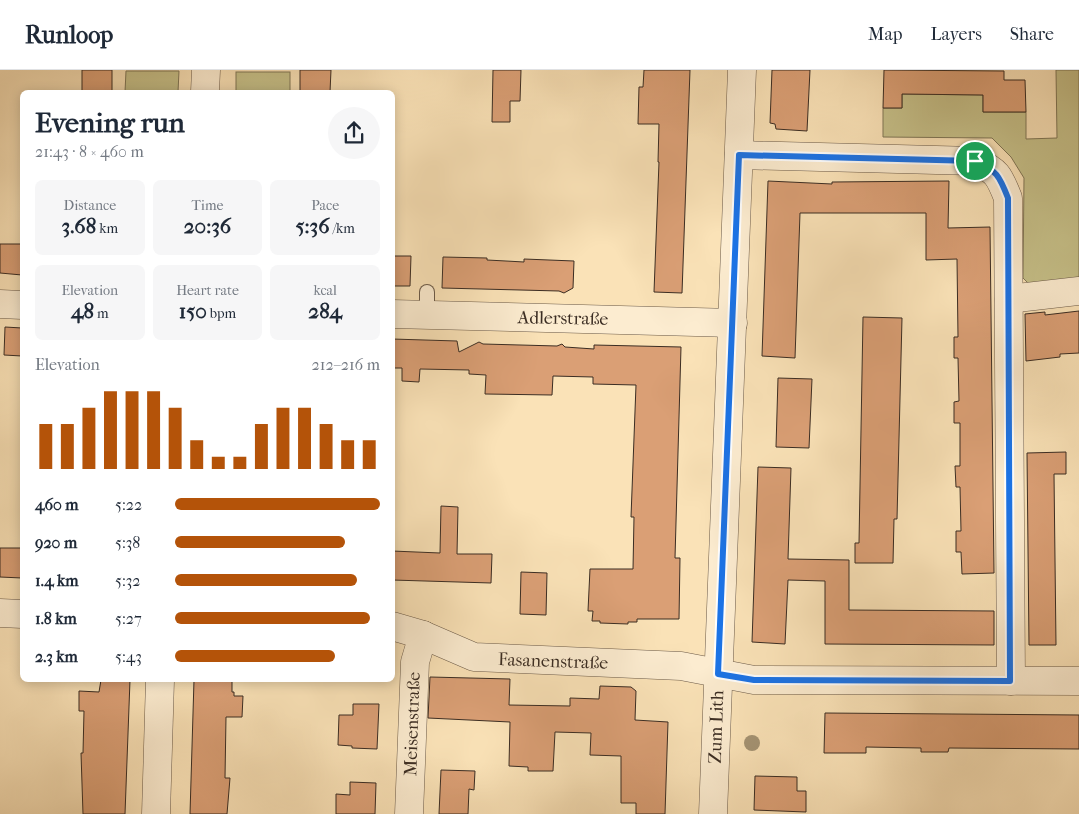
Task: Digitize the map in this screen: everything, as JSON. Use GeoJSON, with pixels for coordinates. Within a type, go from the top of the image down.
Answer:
{"type":"FeatureCollection","features":[{"type":"Feature","properties":{"kind":"street"},"geometry":{"type":"LineString","coordinates":[[205,90],[206,70]]}},
{"type":"Feature","properties":{"kind":"street","name":"Zum Lith"},"geometry":{"type":"LineString","coordinates":[[713,814],[742,70]]}},
{"type":"Feature","properties":{"kind":"street"},"geometry":{"type":"LineString","coordinates":[[739,155],[975,161],[991,168],[1001,179],[1008,198],[1010,681]]}},
{"type":"Feature","properties":{"kind":"street"},"geometry":{"type":"LineString","coordinates":[[1009,299],[1079,291]]}},
{"type":"Feature","properties":{"kind":"street"},"geometry":{"type":"LineString","coordinates":[[0,304],[20,305]]}},
{"type":"Feature","properties":{"kind":"street","name":"Adlerstraße"},"geometry":{"type":"LineString","coordinates":[[395,313],[427,304],[733,323]]}},
{"type":"Feature","properties":{"kind":"street"},"geometry":{"type":"LineString","coordinates":[[0,613],[20,614]]}},
{"type":"Feature","properties":{"kind":"street","name":"Fasanenstraße"},"geometry":{"type":"LineString","coordinates":[[395,627],[422,635],[474,657],[682,666],[754,680],[1079,681]]}},
{"type":"Feature","properties":{"kind":"street","name":"Meisenstraße"},"geometry":{"type":"LineString","coordinates":[[409,814],[415,662],[422,635]]}},
{"type":"Feature","properties":{"kind":"street"},"geometry":{"type":"LineString","coordinates":[[156,814],[160,682]]}},
{"type":"Feature","properties":{"kind":"shaded area"},"geometry":{"type":"Polygon","coordinates":[[[1056,70],[1079,70],[1079,280],[1031,286],[1023,278],[1024,178],[1011,157],[992,138],[883,137],[883,108],[902,108],[902,94],[983,95],[983,112],[1026,112],[1026,139],[1057,138],[1056,70]]]}},
{"type":"Feature","properties":{"kind":"shaded area"},"geometry":{"type":"Polygon","coordinates":[[[126,71],[179,71],[178,90],[125,90],[126,71]]]}},
{"type":"Feature","properties":{"kind":"shaded area"},"geometry":{"type":"Polygon","coordinates":[[[236,72],[290,72],[290,90],[236,90],[236,72]]]}},
{"type":"Feature","properties":{"kind":"building"},"geometry":{"type":"Polygon","coordinates":[[[82,70],[112,70],[112,90],[82,90],[82,70]]]}},
{"type":"Feature","properties":{"kind":"building"},"geometry":{"type":"Polygon","coordinates":[[[300,70],[331,70],[330,90],[300,90],[300,70]]]}},
{"type":"Feature","properties":{"kind":"building"},"geometry":{"type":"Polygon","coordinates":[[[493,70],[521,70],[520,101],[510,101],[510,122],[492,122],[493,70]]]}},
{"type":"Feature","properties":{"kind":"building"},"geometry":{"type":"Polygon","coordinates":[[[644,70],[690,70],[682,293],[654,292],[659,124],[638,124],[639,87],[643,87],[644,70]]]}},
{"type":"Feature","properties":{"kind":"building"},"geometry":{"type":"Polygon","coordinates":[[[772,70],[810,70],[807,131],[776,129],[775,124],[770,123],[772,70]]]}},
{"type":"Feature","properties":{"kind":"building"},"geometry":{"type":"Polygon","coordinates":[[[884,70],[1004,71],[1004,80],[1025,80],[1026,112],[983,112],[983,95],[902,94],[902,108],[883,108],[884,70]]]}},
{"type":"Feature","properties":{"kind":"building"},"geometry":{"type":"Polygon","coordinates":[[[768,181],[832,184],[832,182],[949,181],[948,228],[990,227],[994,573],[962,574],[961,552],[956,552],[956,531],[961,531],[960,487],[956,487],[955,466],[960,466],[960,423],[954,423],[954,402],[959,401],[958,358],[954,358],[954,337],[958,337],[957,259],[926,260],[926,213],[800,213],[795,358],[762,356],[768,181]]]}},
{"type":"Feature","properties":{"kind":"building"},"geometry":{"type":"Polygon","coordinates":[[[0,244],[20,244],[20,275],[0,273],[0,244]]]}},
{"type":"Feature","properties":{"kind":"building"},"geometry":{"type":"Polygon","coordinates":[[[395,256],[411,256],[410,286],[395,286],[395,256]]]}},
{"type":"Feature","properties":{"kind":"building"},"geometry":{"type":"Polygon","coordinates":[[[443,257],[487,258],[487,260],[524,262],[524,259],[574,261],[573,288],[564,293],[559,291],[442,288],[443,257]]]}},
{"type":"Feature","properties":{"kind":"building"},"geometry":{"type":"Polygon","coordinates":[[[1079,311],[1079,353],[1060,354],[1060,357],[1026,361],[1025,314],[1045,312],[1045,315],[1079,311]]]}},
{"type":"Feature","properties":{"kind":"building"},"geometry":{"type":"Polygon","coordinates":[[[863,317],[902,318],[897,519],[894,519],[893,563],[855,563],[855,543],[859,543],[863,317]]]}},
{"type":"Feature","properties":{"kind":"building"},"geometry":{"type":"Polygon","coordinates":[[[5,327],[20,328],[20,356],[4,355],[5,327]]]}},
{"type":"Feature","properties":{"kind":"building"},"geometry":{"type":"Polygon","coordinates":[[[395,339],[457,341],[459,352],[479,342],[483,344],[557,346],[562,344],[565,347],[594,349],[594,345],[681,347],[675,558],[680,558],[679,619],[637,619],[637,622],[628,622],[628,624],[600,623],[600,621],[592,621],[593,611],[588,611],[590,569],[633,569],[634,517],[631,517],[636,385],[593,384],[593,377],[553,376],[552,395],[485,394],[486,375],[469,374],[469,370],[420,369],[419,382],[402,381],[402,368],[395,368],[395,339]]]}},
{"type":"Feature","properties":{"kind":"building"},"geometry":{"type":"Polygon","coordinates":[[[778,378],[812,379],[809,448],[776,447],[778,378]]]}},
{"type":"Feature","properties":{"kind":"building"},"geometry":{"type":"Polygon","coordinates":[[[1066,452],[1066,474],[1054,474],[1056,645],[1029,645],[1027,453],[1066,452]]]}},
{"type":"Feature","properties":{"kind":"building"},"geometry":{"type":"Polygon","coordinates":[[[758,467],[791,468],[788,559],[849,560],[849,610],[994,611],[994,645],[825,644],[825,581],[788,580],[785,644],[752,642],[758,467]]]}},
{"type":"Feature","properties":{"kind":"building"},"geometry":{"type":"Polygon","coordinates":[[[441,506],[458,507],[457,554],[492,554],[491,583],[395,580],[395,551],[440,553],[441,506]]]}},
{"type":"Feature","properties":{"kind":"building"},"geometry":{"type":"Polygon","coordinates":[[[0,548],[20,548],[20,578],[0,577],[0,548]]]}},
{"type":"Feature","properties":{"kind":"building"},"geometry":{"type":"Polygon","coordinates":[[[521,572],[547,573],[546,615],[520,614],[521,572]]]}},
{"type":"Feature","properties":{"kind":"building"},"geometry":{"type":"Polygon","coordinates":[[[430,677],[510,679],[509,705],[570,706],[570,698],[599,699],[600,686],[631,687],[636,691],[635,720],[668,722],[665,814],[636,814],[636,803],[621,803],[621,756],[590,755],[591,733],[555,732],[553,771],[528,771],[528,767],[509,766],[510,722],[428,718],[430,677]]]}},
{"type":"Feature","properties":{"kind":"building"},"geometry":{"type":"Polygon","coordinates":[[[101,682],[130,682],[125,814],[83,814],[81,753],[83,753],[84,711],[79,711],[79,691],[99,692],[101,682]]]}},
{"type":"Feature","properties":{"kind":"building"},"geometry":{"type":"Polygon","coordinates":[[[194,682],[232,682],[234,696],[243,696],[242,717],[226,717],[225,778],[230,778],[227,814],[190,814],[194,682]]]}},
{"type":"Feature","properties":{"kind":"building"},"geometry":{"type":"Polygon","coordinates":[[[353,704],[379,704],[377,749],[352,748],[352,746],[338,745],[339,715],[353,715],[353,704]]]}},
{"type":"Feature","properties":{"kind":"building"},"geometry":{"type":"Polygon","coordinates":[[[825,713],[1079,715],[1079,749],[949,748],[948,752],[921,752],[921,748],[866,747],[866,753],[824,753],[825,713]]]}},
{"type":"Feature","properties":{"kind":"building"},"geometry":{"type":"Polygon","coordinates":[[[441,770],[475,771],[474,790],[469,789],[468,814],[439,814],[441,770]]]}},
{"type":"Feature","properties":{"kind":"building"},"geometry":{"type":"Polygon","coordinates":[[[755,776],[797,777],[797,791],[806,791],[806,812],[754,810],[755,776]]]}},
{"type":"Feature","properties":{"kind":"building"},"geometry":{"type":"Polygon","coordinates":[[[350,782],[376,783],[375,814],[336,814],[336,794],[350,795],[350,782]]]}},
{"type":"Feature","properties":{"kind":"route"},"geometry":{"type":"LineString","coordinates":[[739,155],[975,161],[991,168],[1001,179],[1008,198],[1010,681],[754,680],[718,674],[739,155]]}}]}
